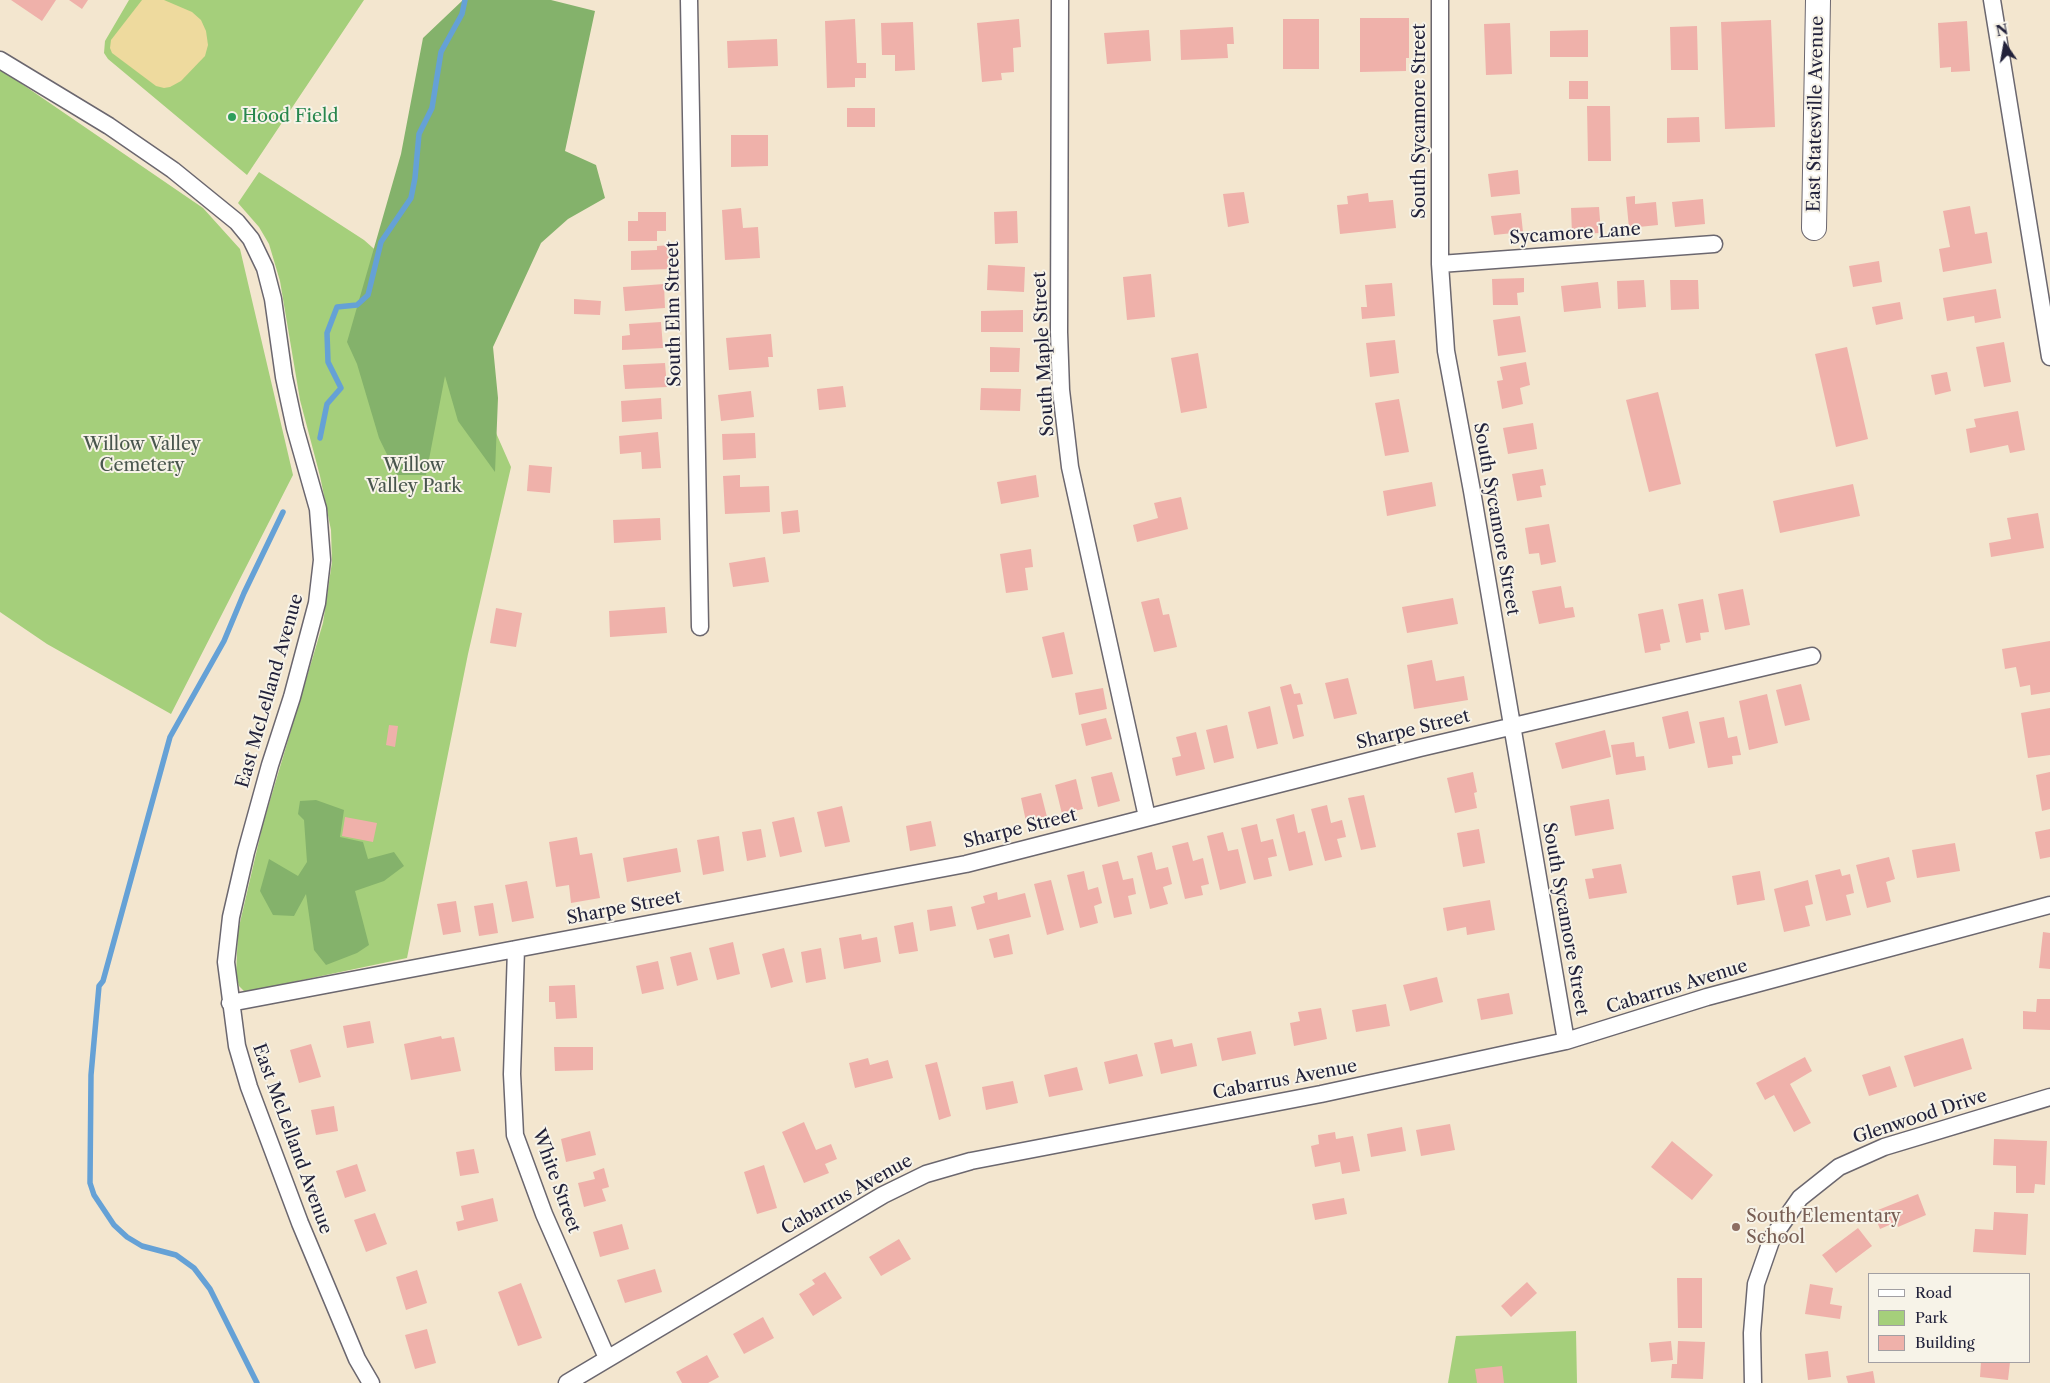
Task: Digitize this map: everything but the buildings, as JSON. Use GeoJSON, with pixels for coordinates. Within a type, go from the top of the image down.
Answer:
{"type":"FeatureCollection","features":[{"type":"Feature","properties":{"kind":"street","name":"South Elm Street"},"geometry":{"type":"LineString","coordinates":[[689,0],[700,627]]}},
{"type":"Feature","properties":{"kind":"street","name":"South Maple Street"},"geometry":{"type":"LineString","coordinates":[[1060,0],[1059,332],[1061,390],[1070,467],[1147,817]]}},
{"type":"Feature","properties":{"kind":"street","name":"South Sycamore Street"},"geometry":{"type":"LineString","coordinates":[[1440,0],[1440,264],[1446,351],[1472,491],[1566,1042]]}},
{"type":"Feature","properties":{"kind":"street","name":"East Statesville Avenue"},"geometry":{"type":"LineString","coordinates":[[1814,228],[1818,0]]}},
{"type":"Feature","properties":{"kind":"street"},"geometry":{"type":"LineString","coordinates":[[1992,0],[2050,358]]}},
{"type":"Feature","properties":{"kind":"street","name":"East McLelland Avenue"},"geometry":{"type":"LineString","coordinates":[[0,60],[109,126],[173,170],[237,222],[250,239],[266,268],[284,377],[295,428],[318,509],[322,560],[317,603],[292,697],[270,765],[231,917],[226,962],[236,1046],[252,1096],[300,1223],[357,1359],[371,1383]]}},
{"type":"Feature","properties":{"kind":"street","name":"Sycamore Lane"},"geometry":{"type":"LineString","coordinates":[[1440,264],[1714,244]]}},
{"type":"Feature","properties":{"kind":"street","name":"Sharpe Street"},"geometry":{"type":"LineString","coordinates":[[230,1003],[966,864],[1512,726],[1812,656]]}},
{"type":"Feature","properties":{"kind":"street","name":"Cabarrus Avenue"},"geometry":{"type":"LineString","coordinates":[[567,1383],[883,1194],[926,1174],[971,1161],[1320,1094],[1566,1042],[1706,998],[2050,906]]}},
{"type":"Feature","properties":{"kind":"street","name":"White Street"},"geometry":{"type":"LineString","coordinates":[[516,949],[512,1074],[516,1135],[544,1214],[607,1358]]}},
{"type":"Feature","properties":{"kind":"street","name":"Glenwood Drive"},"geometry":{"type":"LineString","coordinates":[[1753,1383],[1752,1333],[1756,1284],[1772,1238],[1800,1198],[1838,1166],[1884,1147],[2050,1097]]}},
{"type":"Feature","properties":{"kind":"green space","name":"Hood Field"},"geometry":{"type":"Polygon","coordinates":[[[129,0],[364,0],[247,175],[108,59],[104,53],[105,41],[129,0]]]}},
{"type":"Feature","properties":{"kind":"green space"},"geometry":{"type":"Polygon","coordinates":[[[463,0],[551,0],[595,11],[565,151],[596,165],[605,198],[568,219],[541,243],[493,347],[498,398],[495,472],[458,421],[445,376],[426,475],[397,475],[379,438],[357,364],[347,342],[401,154],[423,38],[463,0]]]}},
{"type":"Feature","properties":{"kind":"green space","name":"Willow Valley Cemetery"},"geometry":{"type":"Polygon","coordinates":[[[0,69],[203,208],[240,249],[293,475],[171,714],[47,644],[0,612],[0,69]]]}},
{"type":"Feature","properties":{"kind":"green space","name":"Willow Valley Park"},"geometry":{"type":"Polygon","coordinates":[[[259,172],[364,240],[441,308],[511,467],[468,654],[407,958],[245,992],[239,986],[236,975],[238,931],[263,824],[323,623],[332,562],[331,530],[320,476],[300,400],[280,281],[269,244],[259,227],[238,203],[259,172]]]}},
{"type":"Feature","properties":{"kind":"green space"},"geometry":{"type":"Polygon","coordinates":[[[316,800],[344,810],[340,837],[363,842],[368,859],[394,852],[404,866],[384,881],[355,891],[369,945],[357,953],[326,965],[314,950],[306,894],[294,916],[273,915],[260,891],[269,859],[298,876],[307,862],[304,820],[298,814],[300,801],[316,800]]]}},
{"type":"Feature","properties":{"kind":"green space"},"geometry":{"type":"Polygon","coordinates":[[[1576,1331],[1577,1383],[1448,1383],[1456,1336],[1576,1331]]]}},
{"type":"Feature","properties":{"kind":"sand"},"geometry":{"type":"Polygon","coordinates":[[[142,0],[164,0],[192,12],[201,20],[206,31],[208,45],[205,56],[181,81],[170,87],[156,86],[112,53],[110,48],[111,40],[142,0]]]}},
{"type":"Feature","properties":{"kind":"waterway"},"geometry":{"type":"LineString","coordinates":[[320,438],[327,404],[341,388],[328,362],[327,333],[337,307],[357,305],[368,295],[381,242],[411,198],[419,134],[432,108],[441,52],[462,14],[465,0]]}},
{"type":"Feature","properties":{"kind":"waterway"},"geometry":{"type":"LineString","coordinates":[[257,1383],[210,1289],[194,1268],[176,1255],[142,1246],[127,1237],[114,1225],[94,1195],[90,1183],[91,1075],[99,986],[103,981],[170,737],[224,641],[244,593],[283,512]]}},
{"type":"Feature","properties":{"kind":"place","name":"Hood Field"},"geometry":{"type":"Point","coordinates":[232,117]}},
{"type":"Feature","properties":{"kind":"place","name":"South Elementary School"},"geometry":{"type":"Point","coordinates":[1736,1227]}}]}
